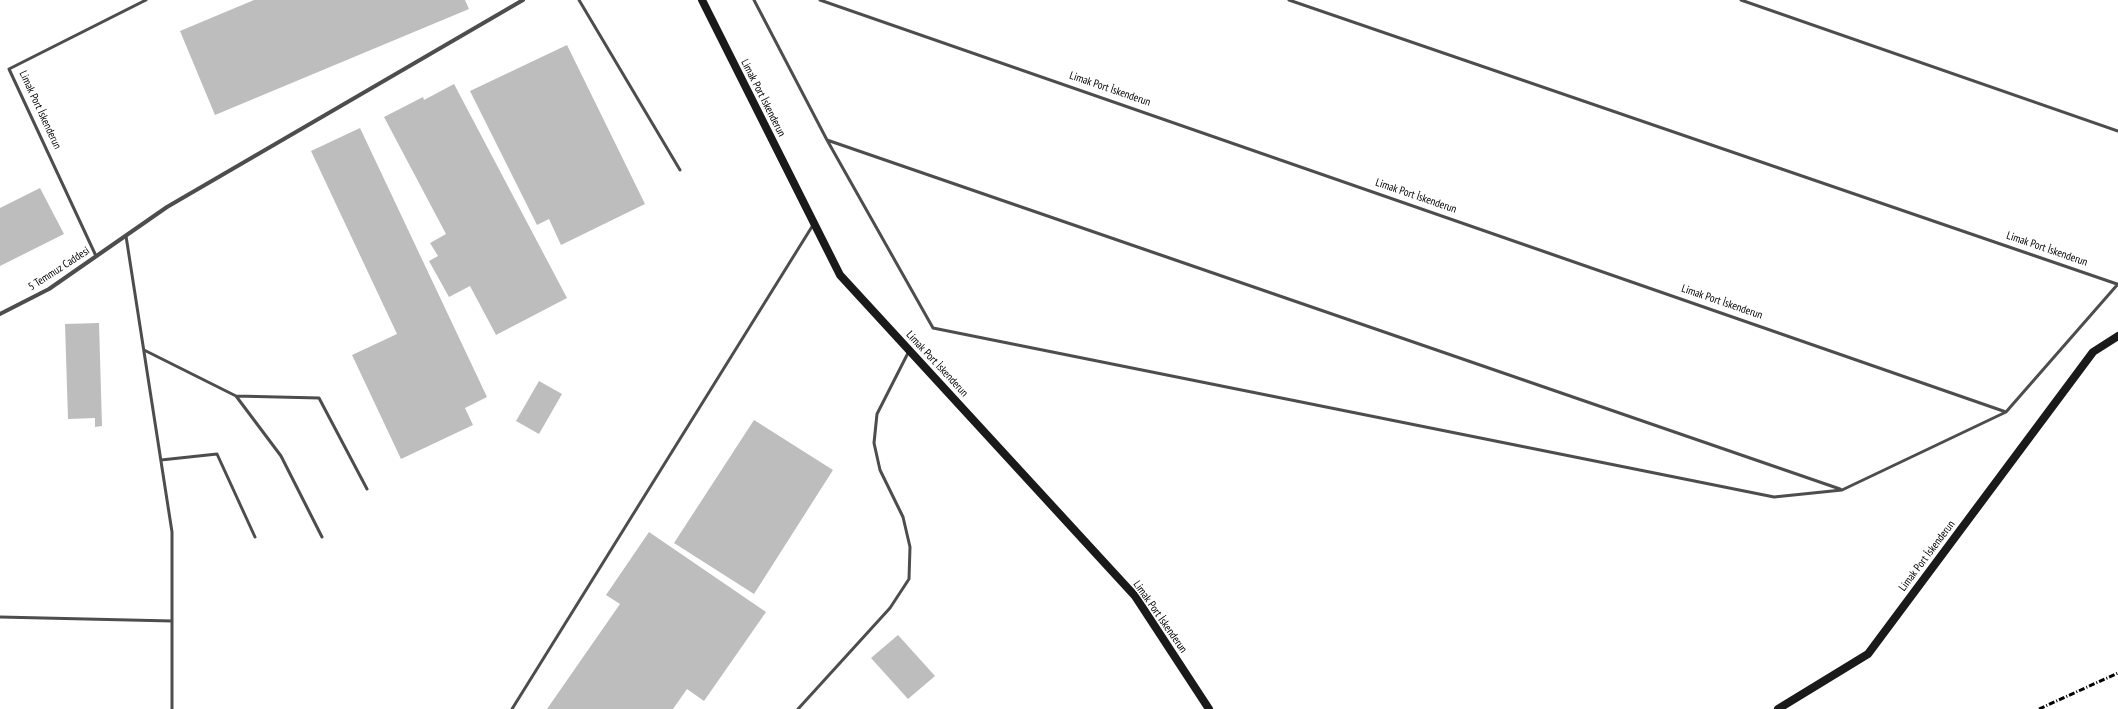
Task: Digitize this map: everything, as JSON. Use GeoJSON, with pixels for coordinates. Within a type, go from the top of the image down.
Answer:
{"type":"FeatureCollection","features":[{"type":"Feature","properties":{"kind":"street","name":"5 Temmuz Caddesi"},"geometry":{"type":"LineString","coordinates":[[0,314],[49,289],[174,203],[523,0]]}},
{"type":"Feature","properties":{"kind":"street","name":"Limak Port İskenderun"},"geometry":{"type":"LineString","coordinates":[[702,0],[840,275],[1135,596],[1209,709]]}},
{"type":"Feature","properties":{"kind":"street","name":"Limak Port İskenderun"},"geometry":{"type":"LineString","coordinates":[[1778,709],[1868,654],[2093,352],[2118,336]]}},
{"type":"Feature","properties":{"kind":"lane","name":"Limak Port İskenderun"},"geometry":{"type":"LineString","coordinates":[[96,256],[9,69],[146,0]]}},
{"type":"Feature","properties":{"kind":"lane"},"geometry":{"type":"LineString","coordinates":[[579,0],[680,170]]}},
{"type":"Feature","properties":{"kind":"lane","name":"Limak Port İskenderun"},"geometry":{"type":"LineString","coordinates":[[754,0],[827,140],[933,328],[1774,497],[1842,490],[2006,412],[2118,284],[1289,0]]}},
{"type":"Feature","properties":{"kind":"lane","name":"Limak Port İskenderun"},"geometry":{"type":"LineString","coordinates":[[820,0],[2006,412]]}},
{"type":"Feature","properties":{"kind":"lane"},"geometry":{"type":"LineString","coordinates":[[1741,0],[2118,131]]}},
{"type":"Feature","properties":{"kind":"lane"},"geometry":{"type":"LineString","coordinates":[[827,140],[1842,490]]}},
{"type":"Feature","properties":{"kind":"lane"},"geometry":{"type":"LineString","coordinates":[[512,709],[814,224]]}},
{"type":"Feature","properties":{"kind":"lane"},"geometry":{"type":"LineString","coordinates":[[126,236],[172,532],[172,709]]}},
{"type":"Feature","properties":{"kind":"lane"},"geometry":{"type":"LineString","coordinates":[[144,350],[236,396],[319,398],[367,489]]}},
{"type":"Feature","properties":{"kind":"lane"},"geometry":{"type":"LineString","coordinates":[[798,709],[890,608],[909,578],[910,547],[903,517],[880,470],[874,444],[877,414],[910,350]]}},
{"type":"Feature","properties":{"kind":"lane"},"geometry":{"type":"LineString","coordinates":[[236,396],[281,456],[322,537]]}},
{"type":"Feature","properties":{"kind":"lane"},"geometry":{"type":"LineString","coordinates":[[161,460],[217,454],[255,537]]}},
{"type":"Feature","properties":{"kind":"lane"},"geometry":{"type":"LineString","coordinates":[[0,616],[172,620]]}},
{"type":"Feature","properties":{"kind":"building"},"geometry":{"type":"Polygon","coordinates":[[[254,0],[465,0],[469,9],[215,115],[180,31],[254,0]]]}},
{"type":"Feature","properties":{"kind":"building"},"geometry":{"type":"Polygon","coordinates":[[[567,45],[645,204],[561,245],[549,219],[537,225],[470,91],[567,45]]]}},
{"type":"Feature","properties":{"kind":"building"},"geometry":{"type":"Polygon","coordinates":[[[454,84],[567,298],[496,335],[470,286],[449,297],[429,261],[438,256],[430,243],[446,234],[384,117],[423,97],[424,100],[454,84]]]}},
{"type":"Feature","properties":{"kind":"building"},"geometry":{"type":"Polygon","coordinates":[[[360,128],[487,397],[465,408],[473,425],[401,459],[352,355],[397,334],[311,151],[360,128]]]}},
{"type":"Feature","properties":{"kind":"building"},"geometry":{"type":"Polygon","coordinates":[[[40,188],[64,234],[0,266],[0,208],[40,188]]]}},
{"type":"Feature","properties":{"kind":"building"},"geometry":{"type":"Polygon","coordinates":[[[99,323],[102,426],[95,427],[95,418],[68,419],[65,324],[99,323]]]}},
{"type":"Feature","properties":{"kind":"building"},"geometry":{"type":"Polygon","coordinates":[[[539,381],[562,394],[539,434],[516,421],[539,381]]]}},
{"type":"Feature","properties":{"kind":"building"},"geometry":{"type":"Polygon","coordinates":[[[754,420],[833,470],[754,594],[674,543],[754,420]]]}},
{"type":"Feature","properties":{"kind":"building"},"geometry":{"type":"Polygon","coordinates":[[[649,532],[766,612],[704,701],[687,689],[673,709],[547,709],[620,604],[606,595],[649,532]]]}},
{"type":"Feature","properties":{"kind":"building"},"geometry":{"type":"Polygon","coordinates":[[[898,635],[935,676],[908,699],[871,658],[898,635]]]}},
{"type":"Feature","properties":{"kind":"railway"},"geometry":{"type":"LineString","coordinates":[[2039,709],[2118,673]]}}]}
